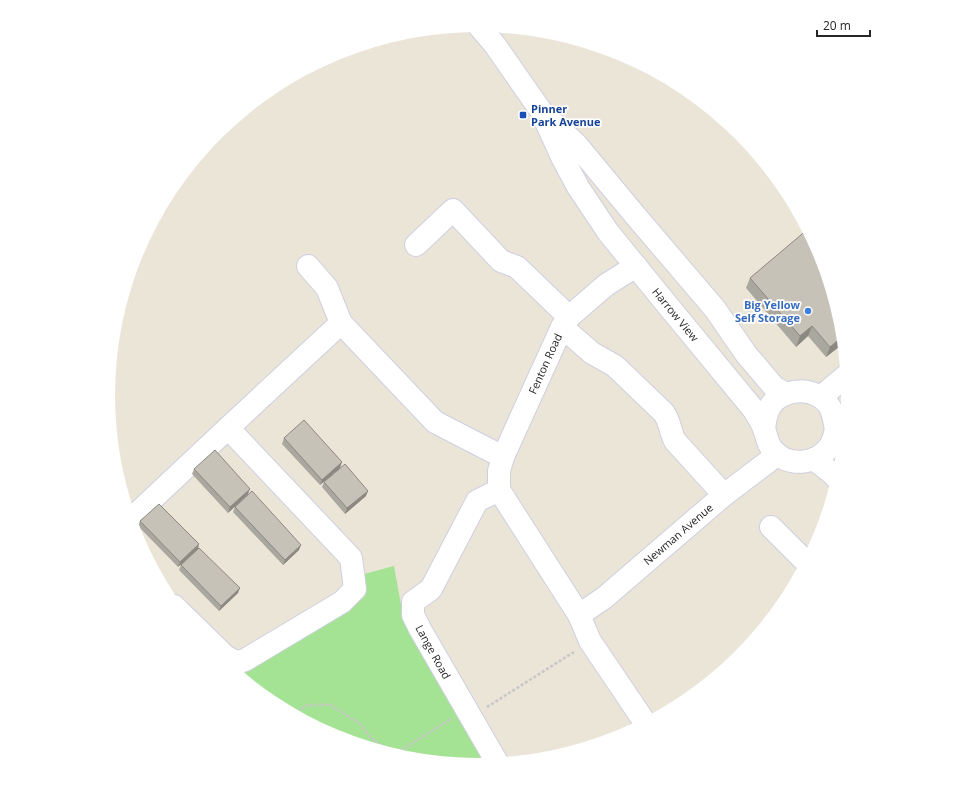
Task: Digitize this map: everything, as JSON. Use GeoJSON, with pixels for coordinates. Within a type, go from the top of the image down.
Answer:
{"type":"FeatureCollection","features":[{"type":"Feature","properties":{"kind":"street","name":"Harrow View"},"geometry":{"type":"LineString","coordinates":[[484,32],[495,45],[541,111],[562,157],[578,187],[608,232],[754,410],[764,429],[766,438],[776,453]]}},
{"type":"Feature","properties":{"kind":"street","name":"Harrow View"},"geometry":{"type":"LineString","coordinates":[[541,111],[576,144],[715,309],[746,354],[774,387],[786,394]]}},
{"type":"Feature","properties":{"kind":"street"},"geometry":{"type":"LineString","coordinates":[[416,245],[453,210],[501,261],[517,267],[592,353],[615,366],[664,413],[668,419],[672,436],[675,441],[724,496]]}},
{"type":"Feature","properties":{"kind":"street"},"geometry":{"type":"LineString","coordinates":[[308,266],[327,288],[341,323],[435,422],[503,457]]}},
{"type":"Feature","properties":{"kind":"street","name":"Fenton Road"},"geometry":{"type":"LineString","coordinates":[[499,490],[499,471],[503,457],[566,322],[606,285],[636,266]]}},
{"type":"Feature","properties":{"kind":"street"},"geometry":{"type":"LineString","coordinates":[[135,515],[341,323]]}},
{"type":"Feature","properties":{"kind":"street"},"geometry":{"type":"LineString","coordinates":[[821,397],[841,381]]}},
{"type":"Feature","properties":{"kind":"street"},"geometry":{"type":"LineString","coordinates":[[764,429],[765,417],[770,406],[777,398],[793,392],[806,392],[821,397],[828,404],[833,413],[840,435]]}},
{"type":"Feature","properties":{"kind":"street"},"geometry":{"type":"LineString","coordinates":[[228,428],[351,558],[355,589],[342,602],[245,660],[233,663]]}},
{"type":"Feature","properties":{"kind":"street"},"geometry":{"type":"LineString","coordinates":[[776,453],[792,462],[807,462],[824,452],[834,438],[840,436]]}},
{"type":"Feature","properties":{"kind":"street","name":"Newman Avenue"},"geometry":{"type":"LineString","coordinates":[[579,614],[604,598],[724,496],[769,461],[776,453]]}},
{"type":"Feature","properties":{"kind":"street"},"geometry":{"type":"LineString","coordinates":[[814,459],[833,474]]}},
{"type":"Feature","properties":{"kind":"street"},"geometry":{"type":"LineString","coordinates":[[499,490],[579,614],[590,641],[643,720]]}},
{"type":"Feature","properties":{"kind":"street","name":"Lange Road"},"geometry":{"type":"LineString","coordinates":[[495,758],[420,629],[413,615],[413,602],[430,589],[477,501],[499,490]]}},
{"type":"Feature","properties":{"kind":"street"},"geometry":{"type":"LineString","coordinates":[[771,527],[803,559]]}},
{"type":"Feature","properties":{"kind":"street"},"geometry":{"type":"LineString","coordinates":[[214,645],[223,655]]}},
{"type":"Feature","properties":{"kind":"path"},"geometry":{"type":"LineString","coordinates":[[485,709],[590,641]]}},
{"type":"Feature","properties":{"kind":"path"},"geometry":{"type":"LineString","coordinates":[[298,711],[308,705],[331,705],[359,723],[370,737],[386,747]]}},
{"type":"Feature","properties":{"kind":"path"},"geometry":{"type":"LineString","coordinates":[[400,750],[453,718]]}},
{"type":"Feature","properties":{"kind":"green space"},"geometry":{"type":"Polygon","coordinates":[[[394,566],[404,621],[488,759],[431,756],[384,747],[362,740],[318,722],[297,710],[257,684],[240,670],[364,574],[394,566]]]}},
{"type":"Feature","properties":{"kind":"building"},"geometry":{"type":"Polygon","coordinates":[[[804,233],[823,279],[830,301],[838,340],[830,347],[812,326],[800,336],[750,278],[804,233]]]}},
{"type":"Feature","properties":{"kind":"building"},"geometry":{"type":"Polygon","coordinates":[[[304,420],[342,462],[322,480],[284,438],[304,420]]]}},
{"type":"Feature","properties":{"kind":"building"},"geometry":{"type":"Polygon","coordinates":[[[215,450],[250,489],[230,507],[194,469],[215,450]]]}},
{"type":"Feature","properties":{"kind":"building"},"geometry":{"type":"Polygon","coordinates":[[[345,464],[368,491],[347,508],[324,482],[345,464]]]}},
{"type":"Feature","properties":{"kind":"building"},"geometry":{"type":"Polygon","coordinates":[[[252,491],[301,545],[285,560],[235,507],[252,491]]]}},
{"type":"Feature","properties":{"kind":"building"},"geometry":{"type":"Polygon","coordinates":[[[159,504],[199,544],[180,562],[140,521],[159,504]]]}},
{"type":"Feature","properties":{"kind":"building"},"geometry":{"type":"Polygon","coordinates":[[[199,548],[240,588],[221,606],[181,565],[199,548]]]}},
{"type":"Feature","properties":{"kind":"place","name":"Pinner Park Avenue"},"geometry":{"type":"Point","coordinates":[523,115]}},
{"type":"Feature","properties":{"kind":"place","name":"Big Yellow Self Storage"},"geometry":{"type":"Point","coordinates":[808,311]}}]}
